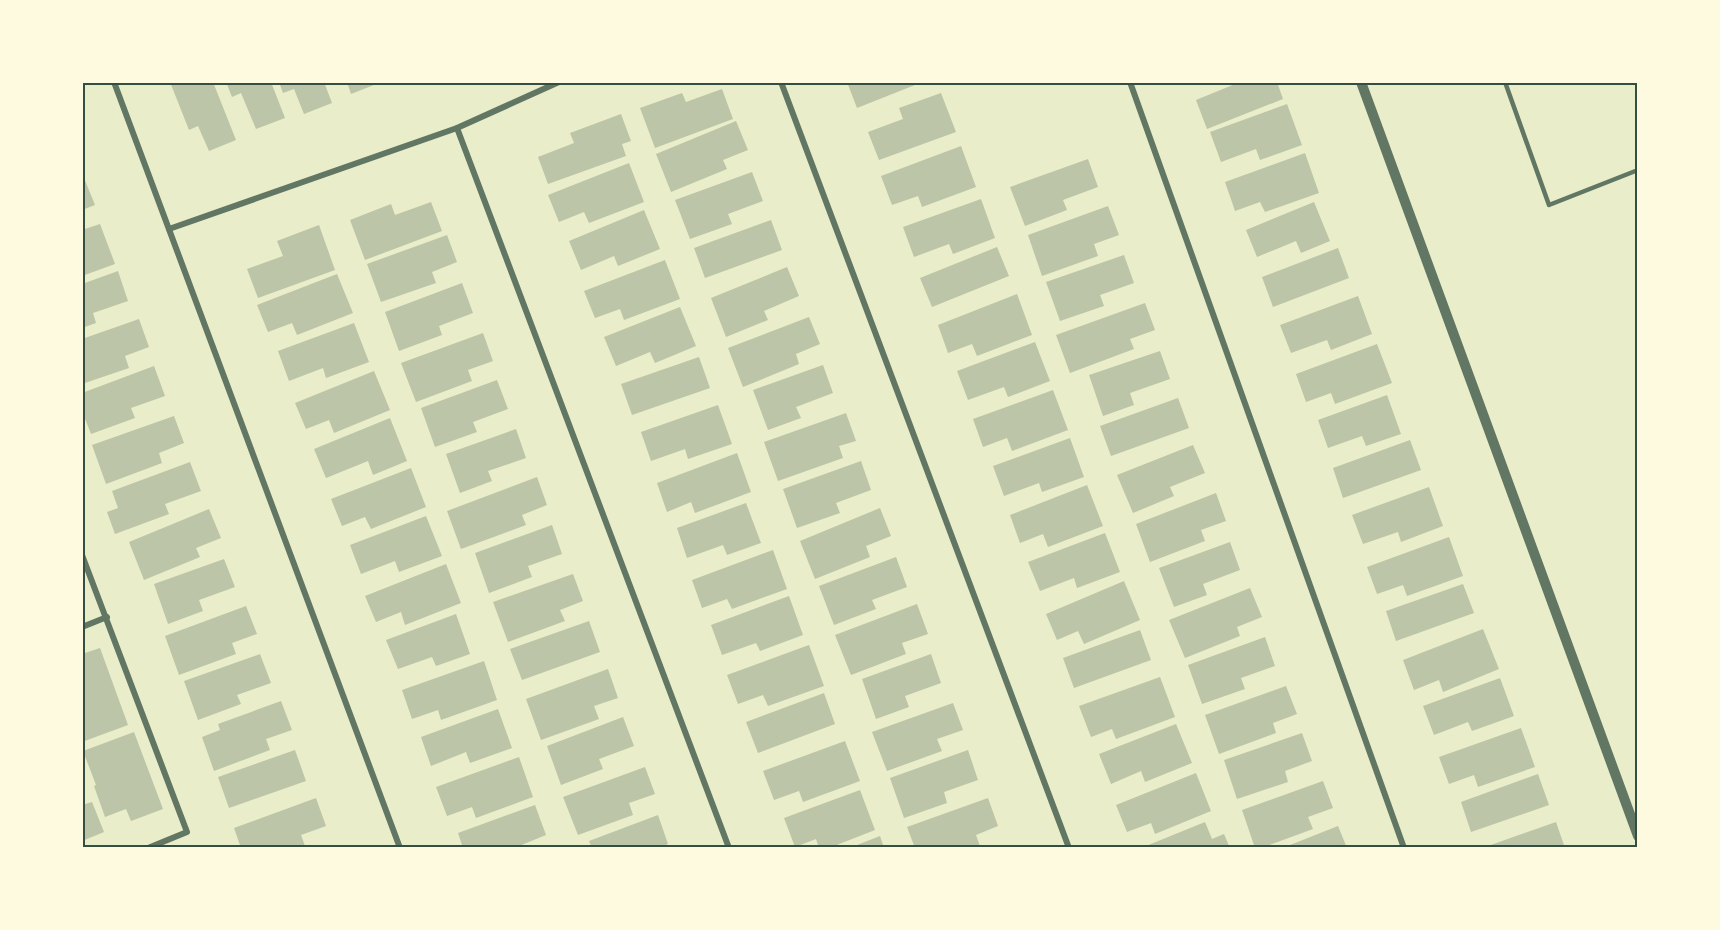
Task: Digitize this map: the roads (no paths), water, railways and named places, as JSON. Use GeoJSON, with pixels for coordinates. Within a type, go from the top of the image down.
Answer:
{"type":"FeatureCollection","features":[{"type":"Feature","properties":{"kind":"street"},"geometry":{"type":"LineString","coordinates":[[114,82],[400,848]]}},
{"type":"Feature","properties":{"kind":"street"},"geometry":{"type":"LineString","coordinates":[[169,230],[457,128],[559,82]]}},
{"type":"Feature","properties":{"kind":"street"},"geometry":{"type":"LineString","coordinates":[[781,82],[1070,848]]}},
{"type":"Feature","properties":{"kind":"street"},"geometry":{"type":"LineString","coordinates":[[1130,82],[1404,848]]}},
{"type":"Feature","properties":{"kind":"street"},"geometry":{"type":"LineString","coordinates":[[1361,82],[1637,833]]}},
{"type":"Feature","properties":{"kind":"street"},"geometry":{"type":"LineString","coordinates":[[457,128],[729,848]]}},
{"type":"Feature","properties":{"kind":"street"},"geometry":{"type":"LineString","coordinates":[[82,555],[187,832],[165,844],[148,848]]}},
{"type":"Feature","properties":{"kind":"street"},"geometry":{"type":"LineString","coordinates":[[82,627],[107,617]]}},
{"type":"Feature","properties":{"kind":"lane"},"geometry":{"type":"LineString","coordinates":[[1505,82],[1549,205],[1638,170]]}}]}
